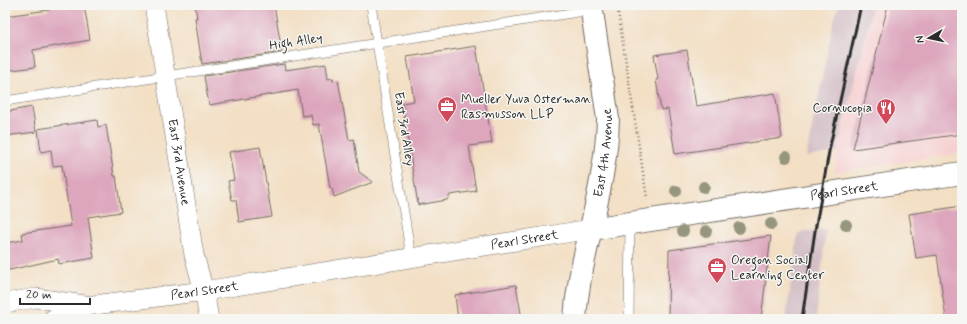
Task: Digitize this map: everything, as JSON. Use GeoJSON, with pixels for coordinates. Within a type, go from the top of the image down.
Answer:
{"type":"FeatureCollection","features":[{"type":"Feature","properties":{"kind":"street","name":"East 3rd Avenue"},"geometry":{"type":"LineString","coordinates":[[154,5],[194,255],[204,291],[209,319]]}},
{"type":"Feature","properties":{"kind":"street","name":"East 4th Avenue"},"geometry":{"type":"LineString","coordinates":[[576,319],[576,297],[580,273],[591,229],[608,136],[608,119],[591,8]]}},
{"type":"Feature","properties":{"kind":"street","name":"Pearl Street"},"geometry":{"type":"LineString","coordinates":[[53,319],[86,306],[204,291],[411,257],[962,173]]}},
{"type":"Feature","properties":{"kind":"street","name":"Pearl Street"},"geometry":{"type":"LineString","coordinates":[[5,303],[36,298],[86,306]]}},
{"type":"Feature","properties":{"kind":"lane","name":"East 3rd Alley"},"geometry":{"type":"LineString","coordinates":[[371,5],[411,257]]}},
{"type":"Feature","properties":{"kind":"lane","name":"High Alley"},"geometry":{"type":"LineString","coordinates":[[5,101],[591,8]]}},
{"type":"Feature","properties":{"kind":"lane"},"geometry":{"type":"LineString","coordinates":[[629,319],[630,223]]}},
{"type":"Feature","properties":{"kind":"path"},"geometry":{"type":"LineString","coordinates":[[617,5],[651,220]]}},
{"type":"Feature","properties":{"kind":"shaded area"},"geometry":{"type":"Polygon","coordinates":[[[839,5],[873,5],[837,152],[806,157],[833,24],[839,5]]]}},
{"type":"Feature","properties":{"kind":"shaded area"},"geometry":{"type":"Polygon","coordinates":[[[873,5],[962,5],[962,153],[835,172],[837,152],[873,5]]]}},
{"type":"Feature","properties":{"kind":"shaded area"},"geometry":{"type":"Polygon","coordinates":[[[826,230],[816,319],[786,319],[798,233],[826,230]]]}},
{"type":"Feature","properties":{"kind":"building"},"geometry":{"type":"Polygon","coordinates":[[[48,5],[84,5],[90,40],[33,50],[35,67],[5,71],[5,16],[49,10],[48,5]]]}},
{"type":"Feature","properties":{"kind":"building"},"geometry":{"type":"Polygon","coordinates":[[[195,5],[274,5],[282,52],[202,64],[195,18],[197,18],[195,5]]]}},
{"type":"Feature","properties":{"kind":"building"},"geometry":{"type":"Polygon","coordinates":[[[888,5],[962,5],[962,134],[853,149],[888,5]]]}},
{"type":"Feature","properties":{"kind":"building","name":"Mueller Yuva Osterman Rasmusson LLP"},"geometry":{"type":"Polygon","coordinates":[[[476,46],[492,143],[469,146],[476,191],[450,195],[447,200],[418,205],[402,103],[414,101],[407,57],[476,46]]]}},
{"type":"Feature","properties":{"kind":"building"},"geometry":{"type":"Polygon","coordinates":[[[687,50],[696,106],[775,93],[782,138],[675,154],[668,109],[661,110],[654,55],[687,50]]]}},
{"type":"Feature","properties":{"kind":"building"},"geometry":{"type":"Polygon","coordinates":[[[284,64],[285,70],[326,64],[328,79],[333,78],[333,81],[338,80],[349,140],[354,139],[359,172],[373,182],[334,197],[332,188],[330,188],[319,124],[313,125],[311,115],[302,116],[298,90],[209,105],[204,76],[284,64]]]}},
{"type":"Feature","properties":{"kind":"building"},"geometry":{"type":"Polygon","coordinates":[[[32,107],[36,132],[5,136],[5,112],[32,107]]]}},
{"type":"Feature","properties":{"kind":"building"},"geometry":{"type":"Polygon","coordinates":[[[97,120],[98,127],[106,125],[121,212],[88,217],[94,258],[59,264],[58,259],[5,271],[5,243],[23,240],[22,233],[71,226],[62,165],[53,166],[51,150],[41,152],[38,129],[97,120]]]}},
{"type":"Feature","properties":{"kind":"building"},"geometry":{"type":"Polygon","coordinates":[[[260,147],[272,217],[239,222],[236,200],[232,200],[228,181],[234,180],[229,152],[260,147]]]}},
{"type":"Feature","properties":{"kind":"building"},"geometry":{"type":"Polygon","coordinates":[[[962,206],[962,319],[946,319],[937,255],[916,258],[909,214],[962,206]]]}},
{"type":"Feature","properties":{"kind":"building","name":"Oregon Social Learning Center"},"geometry":{"type":"Polygon","coordinates":[[[771,236],[761,319],[668,319],[669,250],[771,236]]]}},
{"type":"Feature","properties":{"kind":"building"},"geometry":{"type":"Polygon","coordinates":[[[516,285],[522,319],[458,319],[455,295],[516,285]]]}},
{"type":"Feature","properties":{"kind":"railway"},"geometry":{"type":"LineString","coordinates":[[802,319],[815,231],[830,146],[861,5]]}},
{"type":"Feature","properties":{"kind":"place","name":"Mueller Yuva Osterman Rasmusson LLP"},"geometry":{"type":"Point","coordinates":[447,123]}},
{"type":"Feature","properties":{"kind":"place","name":"Cornucopia"},"geometry":{"type":"Point","coordinates":[886,125]}},
{"type":"Feature","properties":{"kind":"place","name":"Oregon Social Learning Center"},"geometry":{"type":"Point","coordinates":[717,284]}}]}
